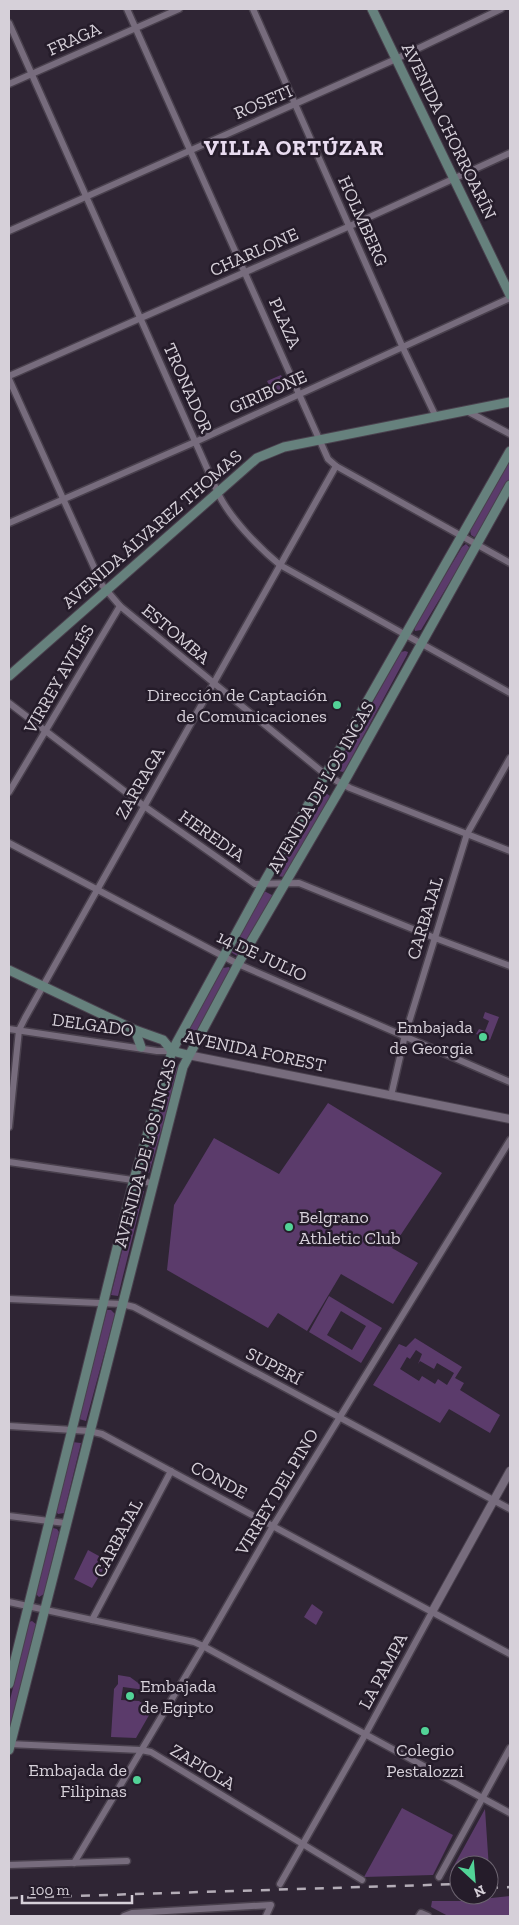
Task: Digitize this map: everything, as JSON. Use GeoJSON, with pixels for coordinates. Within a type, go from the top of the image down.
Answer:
{"type":"FeatureCollection","features":[{"type":"Feature","properties":{"kind":"main road","name":"AVENIDA CHORROARÍN"},"geometry":{"type":"LineString","coordinates":[[372,9],[510,297]]}},
{"type":"Feature","properties":{"kind":"main road","name":"AVENIDA ÁLVAREZ THOMAS"},"geometry":{"type":"LineString","coordinates":[[9,676],[218,493],[247,465],[266,453],[284,447],[510,402]]}},
{"type":"Feature","properties":{"kind":"main road","name":"AVENIDA DE LOS INCAS"},"geometry":{"type":"LineString","coordinates":[[9,1684],[48,1520],[134,1180],[172,1051],[263,884],[510,451]]}},
{"type":"Feature","properties":{"kind":"main road","name":"AVENIDA DE LOS INCAS"},"geometry":{"type":"LineString","coordinates":[[9,1746],[183,1067],[238,964],[343,784],[510,485]]}},
{"type":"Feature","properties":{"kind":"main road","name":"AVENIDA FOREST"},"geometry":{"type":"LineString","coordinates":[[9,970],[135,1030],[163,1040],[172,1051],[188,1055]]}},
{"type":"Feature","properties":{"kind":"main road"},"geometry":{"type":"LineString","coordinates":[[135,1030],[142,1048]]}},
{"type":"Feature","properties":{"kind":"street","name":"PLAZA"},"geometry":{"type":"LineString","coordinates":[[127,9],[328,459],[336,466],[510,563]]}},
{"type":"Feature","properties":{"kind":"street","name":"FRAGA"},"geometry":{"type":"LineString","coordinates":[[9,84],[179,9]]}},
{"type":"Feature","properties":{"kind":"street","name":"HOLMBERG"},"geometry":{"type":"LineString","coordinates":[[253,9],[403,348],[436,417]]}},
{"type":"Feature","properties":{"kind":"street","name":"ROSETI"},"geometry":{"type":"LineString","coordinates":[[9,231],[396,59],[501,9]]}},
{"type":"Feature","properties":{"kind":"street","name":"TRONADOR"},"geometry":{"type":"LineString","coordinates":[[9,23],[195,442],[229,513],[271,558],[280,565],[510,693]]}},
{"type":"Feature","properties":{"kind":"street","name":"CHARLONE"},"geometry":{"type":"LineString","coordinates":[[9,378],[510,153]]}},
{"type":"Feature","properties":{"kind":"street","name":"GIRIBONE"},"geometry":{"type":"LineString","coordinates":[[9,523],[195,442],[403,348],[510,297]]}},
{"type":"Feature","properties":{"kind":"street","name":"ESTOMBA"},"geometry":{"type":"LineString","coordinates":[[9,378],[106,591],[120,606],[326,775],[343,784],[510,851]]}},
{"type":"Feature","properties":{"kind":"street"},"geometry":{"type":"LineString","coordinates":[[467,411],[510,434]]}},
{"type":"Feature","properties":{"kind":"street","name":"ZARRAGA"},"geometry":{"type":"LineString","coordinates":[[9,1126],[19,1030],[336,466]]}},
{"type":"Feature","properties":{"kind":"street","name":"VIRREY AVILÉS"},"geometry":{"type":"LineString","coordinates":[[9,792],[120,606]]}},
{"type":"Feature","properties":{"kind":"street","name":"HEREDIA"},"geometry":{"type":"LineString","coordinates":[[9,703],[144,806],[255,884],[299,883],[510,966]]}},
{"type":"Feature","properties":{"kind":"street","name":"CARBAJAL"},"geometry":{"type":"LineString","coordinates":[[391,1096],[405,1035],[467,834],[510,758]]}},
{"type":"Feature","properties":{"kind":"street","name":"14 DE JULIO"},"geometry":{"type":"LineString","coordinates":[[9,843],[238,964],[510,1082]]}},
{"type":"Feature","properties":{"kind":"street","name":"DELGADO"},"geometry":{"type":"LineString","coordinates":[[9,1029],[157,1051],[172,1051]]}},
{"type":"Feature","properties":{"kind":"street","name":"AVENIDA FOREST"},"geometry":{"type":"LineString","coordinates":[[188,1055],[510,1120]]}},
{"type":"Feature","properties":{"kind":"street","name":"VIRREY DEL PINO"},"geometry":{"type":"LineString","coordinates":[[74,1863],[204,1646],[273,1526],[510,1140]]}},
{"type":"Feature","properties":{"kind":"street"},"geometry":{"type":"LineString","coordinates":[[9,1162],[153,1183]]}},
{"type":"Feature","properties":{"kind":"street","name":"SUPERÍ"},"geometry":{"type":"LineString","coordinates":[[9,1299],[122,1304],[134,1307],[339,1419],[510,1509]]}},
{"type":"Feature","properties":{"kind":"street","name":"CONDE"},"geometry":{"type":"LineString","coordinates":[[9,1426],[89,1431],[102,1434],[510,1654]]}},
{"type":"Feature","properties":{"kind":"street","name":"CARBAJAL"},"geometry":{"type":"LineString","coordinates":[[92,1620],[171,1471]]}},
{"type":"Feature","properties":{"kind":"street","name":"LA PAMPA"},"geometry":{"type":"LineString","coordinates":[[280,1884],[365,1735],[510,1471]]}},
{"type":"Feature","properties":{"kind":"street"},"geometry":{"type":"LineString","coordinates":[[9,1516],[65,1523]]}},
{"type":"Feature","properties":{"kind":"street"},"geometry":{"type":"LineString","coordinates":[[9,1602],[204,1646],[510,1813]]}},
{"type":"Feature","properties":{"kind":"street","name":"ZAPIOLA"},"geometry":{"type":"LineString","coordinates":[[9,1746],[141,1750],[150,1752],[362,1880]]}},
{"type":"Feature","properties":{"kind":"street"},"geometry":{"type":"LineString","coordinates":[[439,1877],[510,1748]]}},
{"type":"Feature","properties":{"kind":"street"},"geometry":{"type":"LineString","coordinates":[[9,1865],[127,1861]]}},
{"type":"Feature","properties":{"kind":"street"},"geometry":{"type":"LineString","coordinates":[[124,1916],[132,1913],[271,1906],[266,1916]]}},
{"type":"Feature","properties":{"kind":"shaded area"},"geometry":{"type":"Polygon","coordinates":[[[281,375],[286,386],[284,391],[274,395],[267,381],[281,375]]]}},
{"type":"Feature","properties":{"kind":"shaded area"},"geometry":{"type":"Polygon","coordinates":[[[510,460],[510,478],[478,536],[474,537],[471,535],[470,530],[510,460]]]}},
{"type":"Feature","properties":{"kind":"shaded area"},"geometry":{"type":"Polygon","coordinates":[[[466,544],[469,550],[421,630],[415,631],[414,627],[462,547],[466,544]]]}},
{"type":"Feature","properties":{"kind":"shaded area"},"geometry":{"type":"Polygon","coordinates":[[[401,652],[408,652],[407,655],[345,770],[343,772],[339,771],[337,766],[401,652]]]}},
{"type":"Feature","properties":{"kind":"shaded area"},"geometry":{"type":"Polygon","coordinates":[[[326,793],[330,796],[329,799],[284,877],[278,876],[276,873],[321,796],[326,793]]]}},
{"type":"Feature","properties":{"kind":"shaded area"},"geometry":{"type":"Polygon","coordinates":[[[264,891],[274,896],[239,957],[229,951],[264,891]]]}},
{"type":"Feature","properties":{"kind":"shaded area"},"geometry":{"type":"Polygon","coordinates":[[[229,967],[231,971],[192,1042],[187,1043],[184,1038],[223,968],[229,967]]]}},
{"type":"Feature","properties":{"kind":"shaded area"},"geometry":{"type":"Polygon","coordinates":[[[485,1012],[499,1017],[490,1040],[476,1034],[479,1029],[485,1031],[489,1021],[483,1018],[485,1012]]]}},
{"type":"Feature","properties":{"kind":"shaded area"},"geometry":{"type":"Polygon","coordinates":[[[177,1065],[179,1069],[149,1173],[144,1173],[140,1170],[171,1067],[177,1065]]]}},
{"type":"Feature","properties":{"kind":"shaded area","name":"Belgrano Athletic Club"},"geometry":{"type":"Polygon","coordinates":[[[328,1103],[442,1173],[392,1248],[418,1263],[393,1304],[341,1274],[307,1331],[278,1313],[268,1328],[167,1270],[174,1205],[214,1138],[279,1174],[328,1103]]]}},
{"type":"Feature","properties":{"kind":"shaded area"},"geometry":{"type":"Polygon","coordinates":[[[137,1191],[144,1191],[118,1296],[111,1295],[137,1191]]]}},
{"type":"Feature","properties":{"kind":"shaded area"},"geometry":{"type":"Polygon","coordinates":[[[329,1296],[382,1328],[361,1363],[309,1332],[329,1296]],[[341,1311],[327,1335],[352,1350],[366,1326],[341,1311]]]}},
{"type":"Feature","properties":{"kind":"shaded area"},"geometry":{"type":"Polygon","coordinates":[[[107,1310],[111,1310],[115,1314],[86,1421],[79,1419],[107,1310]]]}},
{"type":"Feature","properties":{"kind":"shaded area"},"geometry":{"type":"Polygon","coordinates":[[[415,1338],[462,1367],[455,1378],[464,1383],[460,1390],[500,1415],[490,1433],[449,1409],[440,1423],[373,1385],[399,1344],[406,1347],[415,1338]],[[416,1350],[410,1359],[407,1357],[400,1369],[419,1381],[422,1376],[435,1384],[438,1379],[447,1385],[454,1373],[437,1363],[434,1369],[420,1361],[418,1364],[422,1354],[416,1350]]]}},
{"type":"Feature","properties":{"kind":"shaded area"},"geometry":{"type":"Polygon","coordinates":[[[72,1442],[81,1443],[64,1513],[58,1514],[55,1510],[72,1442]]]}},
{"type":"Feature","properties":{"kind":"shaded area"},"geometry":{"type":"Polygon","coordinates":[[[53,1528],[59,1532],[44,1594],[39,1597],[35,1593],[49,1534],[53,1528]]]}},
{"type":"Feature","properties":{"kind":"shaded area"},"geometry":{"type":"Polygon","coordinates":[[[88,1550],[108,1561],[92,1588],[74,1579],[88,1550]]]}},
{"type":"Feature","properties":{"kind":"shaded area"},"geometry":{"type":"Polygon","coordinates":[[[312,1604],[323,1612],[316,1625],[304,1617],[312,1604]]]}},
{"type":"Feature","properties":{"kind":"shaded area"},"geometry":{"type":"Polygon","coordinates":[[[32,1621],[37,1625],[9,1733],[9,1704],[29,1622],[32,1621]]]}},
{"type":"Feature","properties":{"kind":"shaded area"},"geometry":{"type":"Polygon","coordinates":[[[118,1675],[130,1677],[145,1688],[145,1690],[123,1687],[121,1700],[139,1701],[152,1710],[136,1738],[111,1737],[114,1689],[118,1684],[118,1675]]]}},
{"type":"Feature","properties":{"kind":"shaded area"},"geometry":{"type":"Polygon","coordinates":[[[402,1808],[453,1835],[433,1875],[364,1877],[402,1808]]]}},
{"type":"Feature","properties":{"kind":"shaded area"},"geometry":{"type":"Polygon","coordinates":[[[485,1809],[488,1855],[460,1855],[485,1809]]]}},
{"type":"Feature","properties":{"kind":"shaded area"},"geometry":{"type":"Polygon","coordinates":[[[510,1896],[510,1916],[448,1916],[431,1907],[432,1901],[449,1901],[449,1905],[499,1905],[499,1897],[510,1896]]]}},
{"type":"Feature","properties":{"kind":"railway"},"geometry":{"type":"LineString","coordinates":[[9,1898],[449,1884]]}},
{"type":"Feature","properties":{"kind":"railway"},"geometry":{"type":"LineString","coordinates":[[499,1888],[510,1887]]}},
{"type":"Feature","properties":{"kind":"place","name":"Dirección de Captación de Comunicaciones"},"geometry":{"type":"Point","coordinates":[337,705]}},
{"type":"Feature","properties":{"kind":"place","name":"Embajada de Georgia"},"geometry":{"type":"Point","coordinates":[483,1037]}},
{"type":"Feature","properties":{"kind":"place","name":"Belgrano Athletic Club"},"geometry":{"type":"Point","coordinates":[289,1227]}},
{"type":"Feature","properties":{"kind":"place","name":"Embajada de Egipto"},"geometry":{"type":"Point","coordinates":[130,1696]}},
{"type":"Feature","properties":{"kind":"place","name":"Colegio Pestalozzi"},"geometry":{"type":"Point","coordinates":[425,1731]}},
{"type":"Feature","properties":{"kind":"place","name":"Embajada de Filipinas"},"geometry":{"type":"Point","coordinates":[137,1780]}},
{"type":"Feature","properties":{"kind":"district","name":"VILLA ORTÚZAR"},"geometry":{"type":"Point","coordinates":[294,147]}}]}
